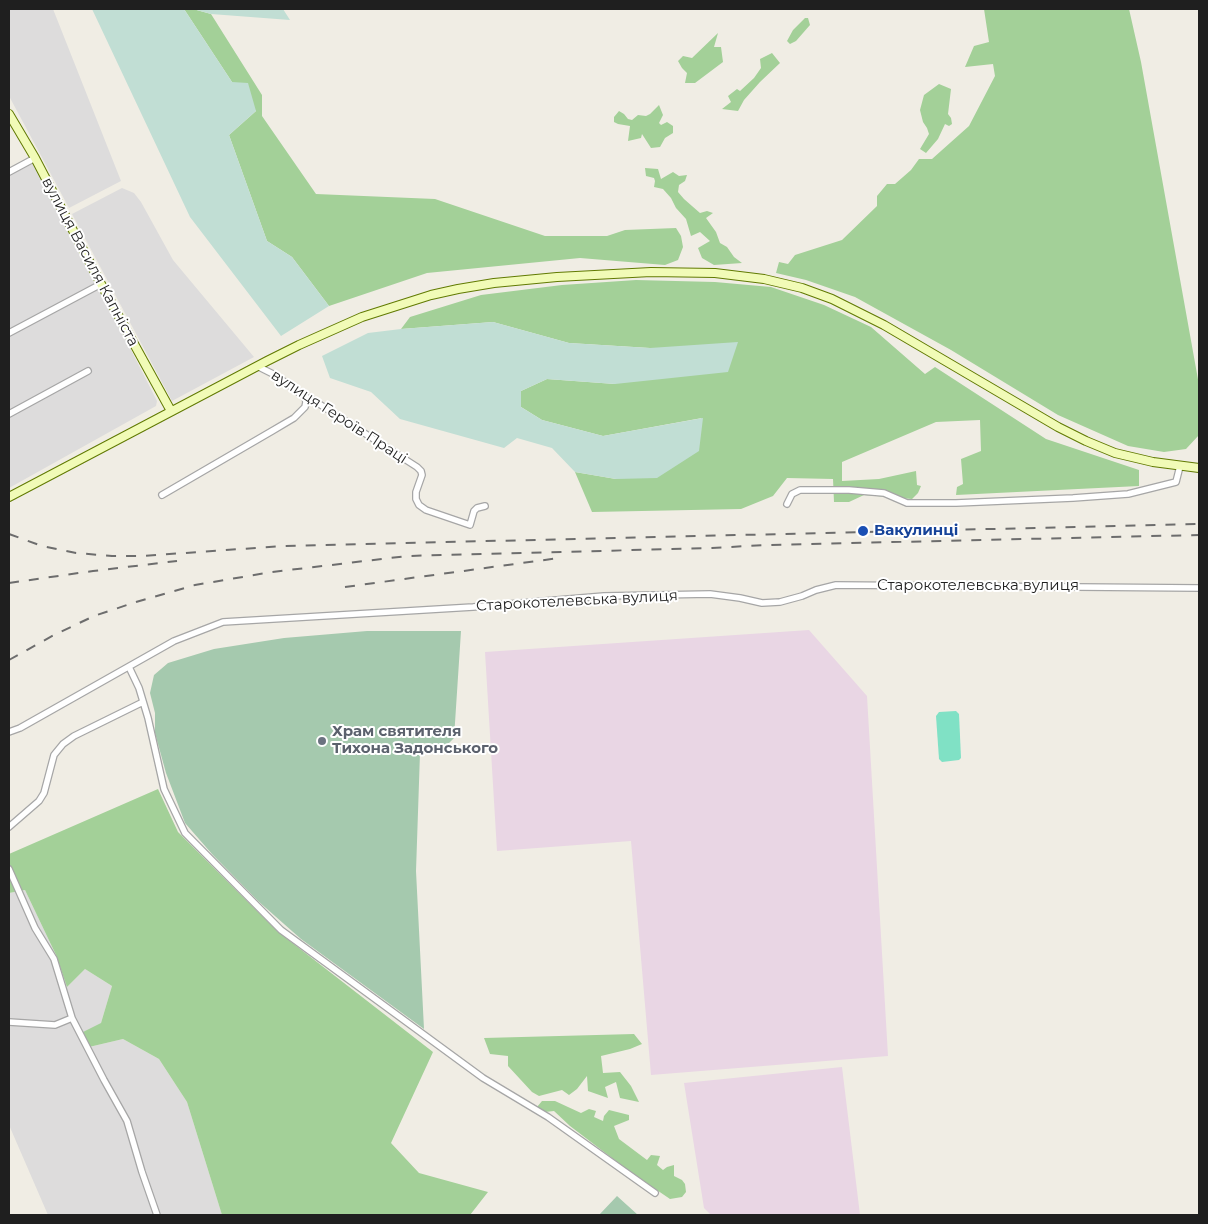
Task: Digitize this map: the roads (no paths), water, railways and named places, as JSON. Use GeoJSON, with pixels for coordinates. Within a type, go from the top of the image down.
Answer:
{"type":"FeatureCollection","features":[{"type":"Feature","properties":{"kind":"main road","name":"вулиця Василя Капніста"},"geometry":{"type":"LineString","coordinates":[[9,114],[170,411]]}},
{"type":"Feature","properties":{"kind":"main road","name":"вулиця Героїв Праці"},"geometry":{"type":"LineString","coordinates":[[9,497],[257,366],[355,320],[398,305],[458,289],[494,283],[557,277],[651,272],[716,273],[764,278],[802,288],[832,299],[884,325],[1058,427],[1086,441],[1115,453],[1153,462],[1199,468]]}},
{"type":"Feature","properties":{"kind":"street"},"geometry":{"type":"LineString","coordinates":[[9,172],[34,158]]}},
{"type":"Feature","properties":{"kind":"street"},"geometry":{"type":"LineString","coordinates":[[9,333],[101,284]]}},
{"type":"Feature","properties":{"kind":"street","name":"вулиця Героїв Праці"},"geometry":{"type":"LineString","coordinates":[[257,366],[275,374],[305,397],[313,400],[418,467],[422,475],[416,492],[416,499],[419,505],[426,510],[470,525],[474,511],[485,506]]}},
{"type":"Feature","properties":{"kind":"street"},"geometry":{"type":"LineString","coordinates":[[9,414],[88,371]]}},
{"type":"Feature","properties":{"kind":"street"},"geometry":{"type":"LineString","coordinates":[[162,495],[294,418],[305,407],[305,397]]}},
{"type":"Feature","properties":{"kind":"street"},"geometry":{"type":"LineString","coordinates":[[787,504],[792,494],[800,490],[850,490],[884,493],[907,503],[956,503],[1128,494],[1176,482],[1180,466]]}},
{"type":"Feature","properties":{"kind":"street","name":"Старокотелевська вулиця"},"geometry":{"type":"LineString","coordinates":[[9,732],[20,728],[174,641],[223,622],[473,607],[604,596],[710,594],[762,602],[780,602],[836,585],[1199,588]]}},
{"type":"Feature","properties":{"kind":"street"},"geometry":{"type":"LineString","coordinates":[[129,667],[148,718],[164,788],[185,833],[281,930],[483,1078],[548,1117],[656,1193]]}},
{"type":"Feature","properties":{"kind":"street"},"geometry":{"type":"LineString","coordinates":[[9,827],[39,801],[44,793],[54,755],[62,744],[74,736],[143,702]]}},
{"type":"Feature","properties":{"kind":"street"},"geometry":{"type":"LineString","coordinates":[[9,869],[35,928],[54,959],[72,1018],[104,1080],[128,1121],[156,1215]]}},
{"type":"Feature","properties":{"kind":"street"},"geometry":{"type":"LineString","coordinates":[[9,1022],[55,1025],[72,1018]]}},
{"type":"Feature","properties":{"kind":"railway"},"geometry":{"type":"LineString","coordinates":[[9,534],[42,546],[76,553],[142,556],[283,546],[1199,524]]}},
{"type":"Feature","properties":{"kind":"railway"},"geometry":{"type":"LineString","coordinates":[[9,660],[54,635],[94,616],[195,585],[272,572],[407,556],[1199,535]]}},
{"type":"Feature","properties":{"kind":"railway"},"geometry":{"type":"LineString","coordinates":[[345,587],[559,558]]}},
{"type":"Feature","properties":{"kind":"railway"},"geometry":{"type":"LineString","coordinates":[[9,583],[177,561]]}},
{"type":"Feature","properties":{"kind":"place","name":"Вакулинці"},"geometry":{"type":"Point","coordinates":[863,531]}},
{"type":"Feature","properties":{"kind":"place","name":"Храм святителя Тихона Задонського"},"geometry":{"type":"Point","coordinates":[322,741]}}]}
